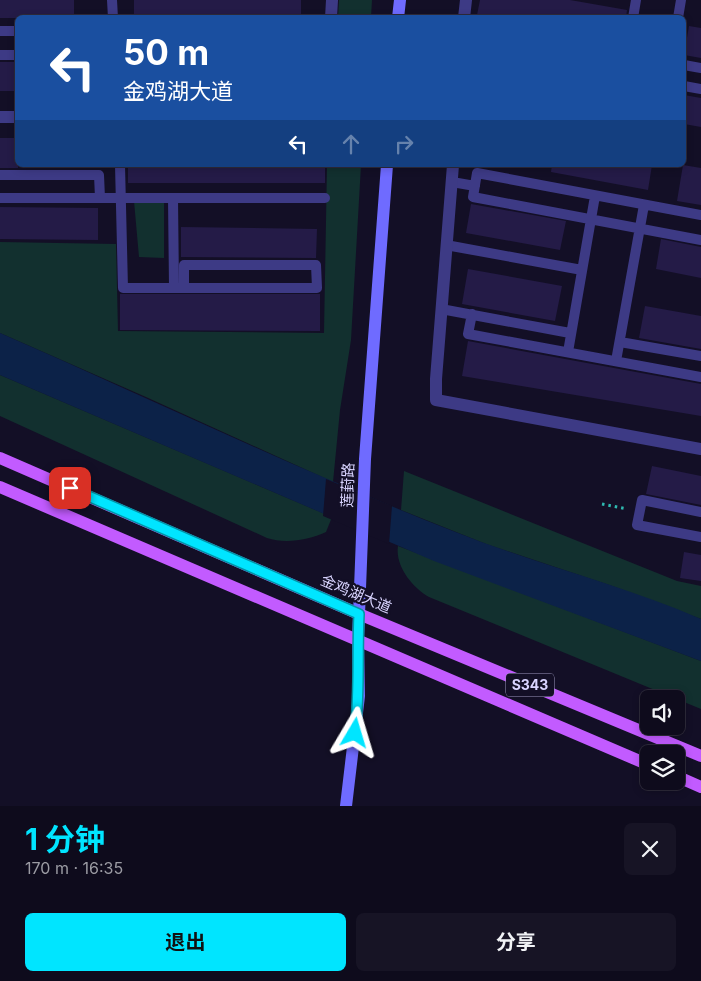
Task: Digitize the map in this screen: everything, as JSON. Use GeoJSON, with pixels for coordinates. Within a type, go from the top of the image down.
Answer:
{"type":"FeatureCollection","features":[{"type":"Feature","properties":{"kind":"main road"},"geometry":{"type":"LineString","coordinates":[[398,15],[400,0]]}},
{"type":"Feature","properties":{"kind":"main road","name":"莲葑路"},"geometry":{"type":"LineString","coordinates":[[346,806],[359,696],[358,640],[365,459],[387,167]]}},
{"type":"Feature","properties":{"kind":"main road","name":"金鸡湖大道"},"geometry":{"type":"LineString","coordinates":[[0,458],[359,614],[701,756]]}},
{"type":"Feature","properties":{"kind":"main road","name":"S343"},"geometry":{"type":"LineString","coordinates":[[0,487],[640,761]]}},
{"type":"Feature","properties":{"kind":"main road"},"geometry":{"type":"LineString","coordinates":[[685,780],[701,787]]}},
{"type":"Feature","properties":{"kind":"street"},"geometry":{"type":"LineString","coordinates":[[331,15],[332,0]]}},
{"type":"Feature","properties":{"kind":"street"},"geometry":{"type":"LineString","coordinates":[[464,15],[466,0]]}},
{"type":"Feature","properties":{"kind":"street"},"geometry":{"type":"LineString","coordinates":[[0,117],[15,117]]}},
{"type":"Feature","properties":{"kind":"street"},"geometry":{"type":"LineString","coordinates":[[453,167],[441,309],[436,400],[701,449]]}},
{"type":"Feature","properties":{"kind":"lane"},"geometry":{"type":"LineString","coordinates":[[112,0],[113,15]]}},
{"type":"Feature","properties":{"kind":"lane"},"geometry":{"type":"LineString","coordinates":[[634,15],[636,0]]}},
{"type":"Feature","properties":{"kind":"lane"},"geometry":{"type":"LineString","coordinates":[[678,15],[681,0]]}},
{"type":"Feature","properties":{"kind":"lane"},"geometry":{"type":"LineString","coordinates":[[0,31],[15,31]]}},
{"type":"Feature","properties":{"kind":"lane"},"geometry":{"type":"LineString","coordinates":[[0,55],[15,55]]}},
{"type":"Feature","properties":{"kind":"lane"},"geometry":{"type":"LineString","coordinates":[[686,65],[701,68]]}},
{"type":"Feature","properties":{"kind":"lane"},"geometry":{"type":"LineString","coordinates":[[686,86],[701,89]]}},
{"type":"Feature","properties":{"kind":"lane"},"geometry":{"type":"LineString","coordinates":[[120,167],[123,288],[179,288],[317,288],[316,265],[184,265],[179,288]]}},
{"type":"Feature","properties":{"kind":"lane"},"geometry":{"type":"LineString","coordinates":[[701,215],[477,174],[473,197],[701,240]]}},
{"type":"Feature","properties":{"kind":"lane"},"geometry":{"type":"LineString","coordinates":[[0,175],[99,175],[100,198]]}},
{"type":"Feature","properties":{"kind":"lane"},"geometry":{"type":"LineString","coordinates":[[452,182],[475,186]]}},
{"type":"Feature","properties":{"kind":"lane"},"geometry":{"type":"LineString","coordinates":[[568,352],[595,196]]}},
{"type":"Feature","properties":{"kind":"lane"},"geometry":{"type":"LineString","coordinates":[[0,198],[325,198]]}},
{"type":"Feature","properties":{"kind":"lane"},"geometry":{"type":"LineString","coordinates":[[173,198],[179,288]]}},
{"type":"Feature","properties":{"kind":"lane"},"geometry":{"type":"LineString","coordinates":[[616,361],[644,205]]}},
{"type":"Feature","properties":{"kind":"lane"},"geometry":{"type":"LineString","coordinates":[[446,245],[582,270]]}},
{"type":"Feature","properties":{"kind":"lane"},"geometry":{"type":"LineString","coordinates":[[441,309],[570,333]]}},
{"type":"Feature","properties":{"kind":"lane"},"geometry":{"type":"LineString","coordinates":[[472,314],[468,334],[701,377]]}},
{"type":"Feature","properties":{"kind":"lane"},"geometry":{"type":"LineString","coordinates":[[620,342],[701,356]]}},
{"type":"Feature","properties":{"kind":"lane"},"geometry":{"type":"LineString","coordinates":[[701,512],[642,500],[637,525],[701,537]]}},
{"type":"Feature","properties":{"kind":"path"},"geometry":{"type":"LineString","coordinates":[[602,504],[639,512]]}},
{"type":"Feature","properties":{"kind":"green space"},"geometry":{"type":"Polygon","coordinates":[[[339,0],[372,0],[371,15],[338,15],[339,0]]]}},
{"type":"Feature","properties":{"kind":"green space"},"geometry":{"type":"Polygon","coordinates":[[[327,167],[361,167],[351,340],[340,410],[333,482],[0,333],[0,242],[116,244],[118,331],[324,333],[327,167]]]}},
{"type":"Feature","properties":{"kind":"green space"},"geometry":{"type":"Polygon","coordinates":[[[134,201],[164,202],[164,258],[139,257],[134,201]]]}},
{"type":"Feature","properties":{"kind":"green space"},"geometry":{"type":"Polygon","coordinates":[[[0,375],[332,517],[326,532],[297,540],[282,541],[267,538],[0,416],[0,375]]]}},
{"type":"Feature","properties":{"kind":"green space"},"geometry":{"type":"Polygon","coordinates":[[[404,471],[677,581],[701,586],[701,619],[615,587],[486,544],[401,510],[404,471]]]}},
{"type":"Feature","properties":{"kind":"green space"},"geometry":{"type":"Polygon","coordinates":[[[398,546],[701,661],[701,709],[685,702],[685,690],[655,690],[429,597],[411,582],[402,568],[398,546]]]}},
{"type":"Feature","properties":{"kind":"water"},"geometry":{"type":"Polygon","coordinates":[[[0,333],[396,508],[484,543],[640,595],[701,619],[701,661],[434,561],[0,375],[0,333]]]}},
{"type":"Feature","properties":{"kind":"pier"},"geometry":{"type":"Polygon","coordinates":[[[326,479],[392,506],[389,544],[323,516],[326,479]]]}},
{"type":"Feature","properties":{"kind":"building"},"geometry":{"type":"Polygon","coordinates":[[[0,0],[74,0],[74,15],[15,15],[15,18],[0,18],[0,0]]]}},
{"type":"Feature","properties":{"kind":"building"},"geometry":{"type":"Polygon","coordinates":[[[134,0],[301,0],[301,15],[134,15],[134,0]]]}},
{"type":"Feature","properties":{"kind":"building"},"geometry":{"type":"Polygon","coordinates":[[[480,0],[570,0],[627,10],[626,15],[477,15],[480,0]]]}},
{"type":"Feature","properties":{"kind":"building"},"geometry":{"type":"Polygon","coordinates":[[[689,26],[701,28],[701,58],[686,55],[689,26]]]}},
{"type":"Feature","properties":{"kind":"building"},"geometry":{"type":"Polygon","coordinates":[[[0,62],[15,62],[15,91],[0,91],[0,62]]]}},
{"type":"Feature","properties":{"kind":"building"},"geometry":{"type":"Polygon","coordinates":[[[686,95],[701,98],[701,127],[686,124],[686,95]]]}},
{"type":"Feature","properties":{"kind":"building"},"geometry":{"type":"Polygon","coordinates":[[[0,138],[15,138],[15,167],[18,168],[0,168],[0,138]]]}},
{"type":"Feature","properties":{"kind":"building"},"geometry":{"type":"Polygon","coordinates":[[[686,166],[701,168],[701,205],[677,201],[683,167],[686,166]]]}},
{"type":"Feature","properties":{"kind":"building"},"geometry":{"type":"Polygon","coordinates":[[[128,167],[325,167],[325,183],[128,183],[128,167]]]}},
{"type":"Feature","properties":{"kind":"building"},"geometry":{"type":"Polygon","coordinates":[[[552,167],[652,167],[648,190],[551,172],[552,167]]]}},
{"type":"Feature","properties":{"kind":"building"},"geometry":{"type":"Polygon","coordinates":[[[471,204],[566,221],[560,250],[466,233],[471,204]]]}},
{"type":"Feature","properties":{"kind":"building"},"geometry":{"type":"Polygon","coordinates":[[[0,207],[98,208],[98,240],[0,239],[0,207]]]}},
{"type":"Feature","properties":{"kind":"building"},"geometry":{"type":"Polygon","coordinates":[[[181,227],[317,229],[316,258],[181,257],[181,227]]]}},
{"type":"Feature","properties":{"kind":"building"},"geometry":{"type":"Polygon","coordinates":[[[661,239],[701,247],[701,278],[656,269],[661,239]]]}},
{"type":"Feature","properties":{"kind":"building"},"geometry":{"type":"Polygon","coordinates":[[[468,269],[562,286],[555,321],[462,304],[468,269]]]}},
{"type":"Feature","properties":{"kind":"building"},"geometry":{"type":"Polygon","coordinates":[[[120,294],[320,294],[320,331],[120,330],[120,294]]]}},
{"type":"Feature","properties":{"kind":"building"},"geometry":{"type":"Polygon","coordinates":[[[645,306],[701,316],[701,349],[639,338],[645,306]]]}},
{"type":"Feature","properties":{"kind":"building"},"geometry":{"type":"Polygon","coordinates":[[[468,341],[701,384],[701,416],[462,376],[468,341]]]}},
{"type":"Feature","properties":{"kind":"building"},"geometry":{"type":"Polygon","coordinates":[[[652,466],[701,476],[701,505],[646,494],[652,466]]]}},
{"type":"Feature","properties":{"kind":"building"},"geometry":{"type":"Polygon","coordinates":[[[684,552],[701,555],[701,581],[680,578],[684,552]]]}},
{"type":"Feature","properties":{"kind":"route"},"geometry":{"type":"LineString","coordinates":[[70,488],[359,614],[359,696],[355,733]]}}]}
